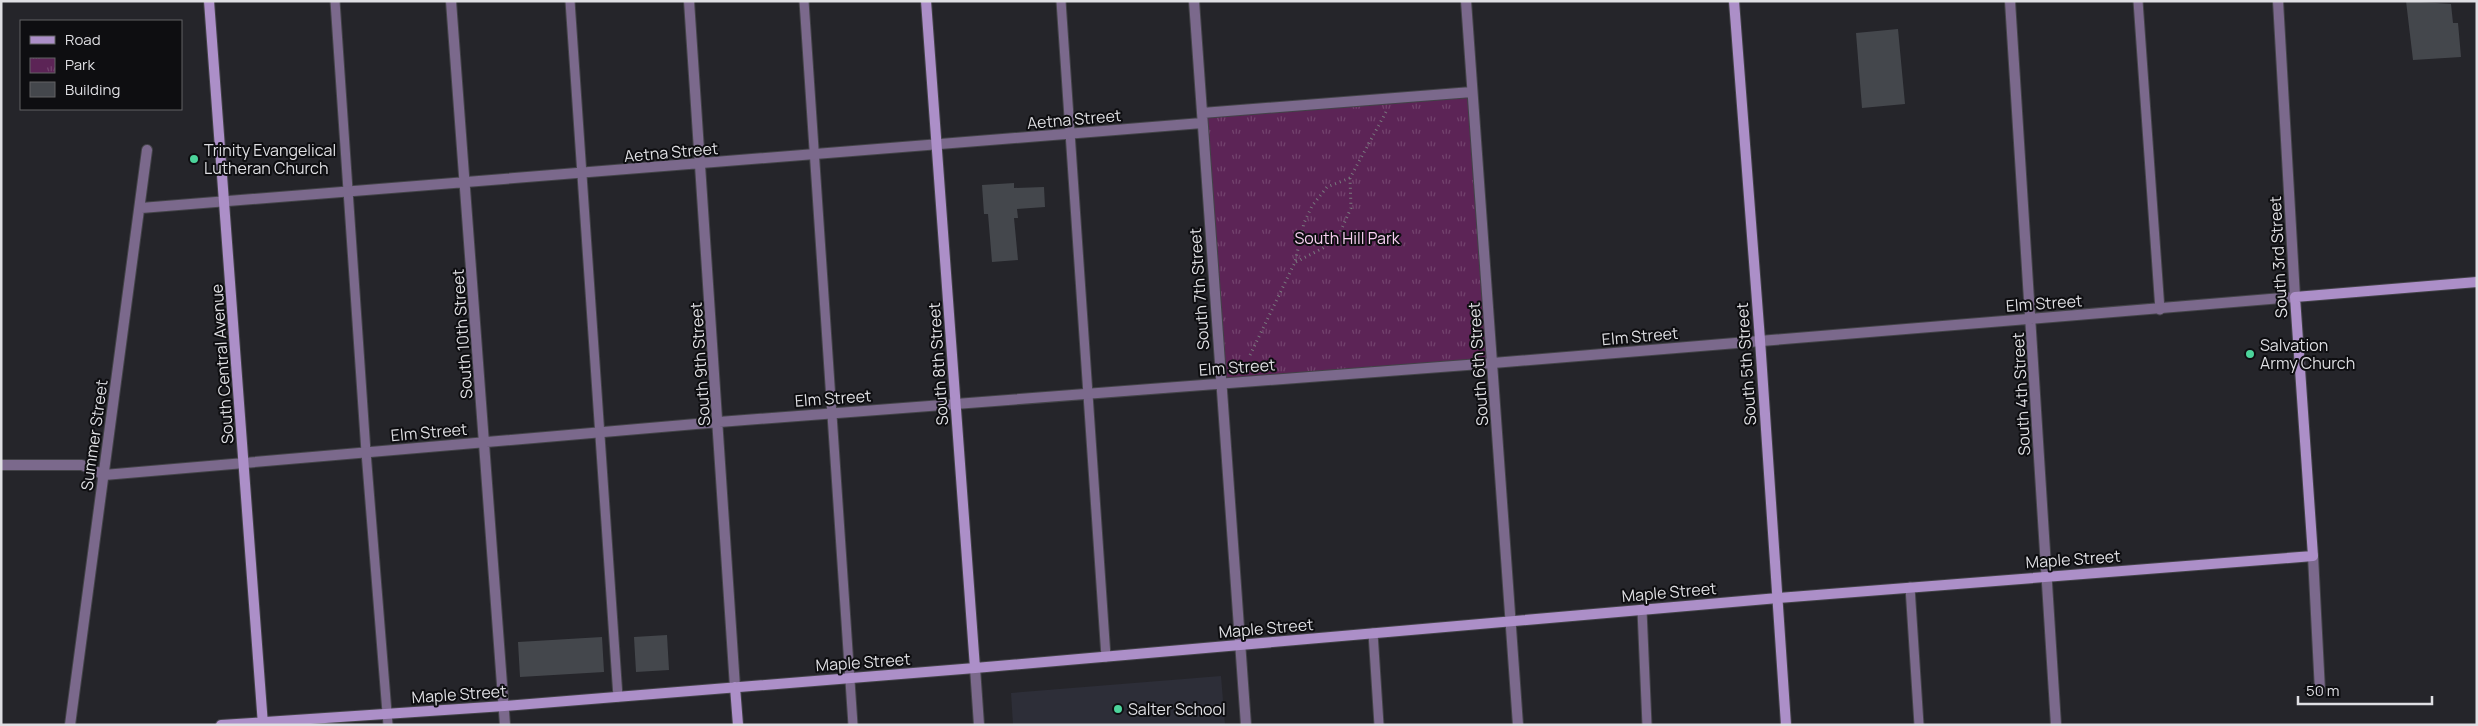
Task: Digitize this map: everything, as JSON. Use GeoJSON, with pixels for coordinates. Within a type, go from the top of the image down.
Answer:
{"type":"FeatureCollection","features":[{"type":"Feature","properties":{"kind":"street","name":"South Central Avenue"},"geometry":{"type":"LineString","coordinates":[[209,1],[245,462],[263,724]]}},
{"type":"Feature","properties":{"kind":"street","name":"South 10th Street"},"geometry":{"type":"LineString","coordinates":[[451,1],[505,725]]}},
{"type":"Feature","properties":{"kind":"street","name":"South 9th Street"},"geometry":{"type":"LineString","coordinates":[[688,1],[719,422],[738,725]]}},
{"type":"Feature","properties":{"kind":"street","name":"South 8th Street"},"geometry":{"type":"LineString","coordinates":[[926,1],[979,725]]}},
{"type":"Feature","properties":{"kind":"street","name":"South 7th Street"},"geometry":{"type":"LineString","coordinates":[[1194,1],[1246,725]]}},
{"type":"Feature","properties":{"kind":"street","name":"South 6th Street"},"geometry":{"type":"LineString","coordinates":[[1466,1],[1518,725]]}},
{"type":"Feature","properties":{"kind":"street","name":"South 5th Street"},"geometry":{"type":"LineString","coordinates":[[1734,1],[1760,340],[1786,725]]}},
{"type":"Feature","properties":{"kind":"street","name":"South 4th Street"},"geometry":{"type":"LineString","coordinates":[[2010,1],[2056,725]]}},
{"type":"Feature","properties":{"kind":"street","name":"South 3rd Street"},"geometry":{"type":"LineString","coordinates":[[2278,1],[2320,691]]}},
{"type":"Feature","properties":{"kind":"street","name":"Aetna Street"},"geometry":{"type":"LineString","coordinates":[[141,208],[1070,134],[1202,118],[1472,92]]}},
{"type":"Feature","properties":{"kind":"street","name":"Summer Street"},"geometry":{"type":"LineString","coordinates":[[70,725],[141,208],[147,150]]}},
{"type":"Feature","properties":{"kind":"street","name":"Elm Street"},"geometry":{"type":"LineString","coordinates":[[104,476],[245,462],[719,422],[2160,310],[2477,282]]}},
{"type":"Feature","properties":{"kind":"street"},"geometry":{"type":"LineString","coordinates":[[1,465],[82,465],[104,476]]}},
{"type":"Feature","properties":{"kind":"street","name":"Maple Street"},"geometry":{"type":"LineString","coordinates":[[222,725],[263,724],[618,697],[1106,657],[1910,587],[2313,556]]}},
{"type":"Feature","properties":{"kind":"lane"},"geometry":{"type":"LineString","coordinates":[[335,1],[366,452],[388,725]]}},
{"type":"Feature","properties":{"kind":"lane"},"geometry":{"type":"LineString","coordinates":[[570,1],[618,697]]}},
{"type":"Feature","properties":{"kind":"lane"},"geometry":{"type":"LineString","coordinates":[[804,1],[816,155],[853,725]]}},
{"type":"Feature","properties":{"kind":"lane"},"geometry":{"type":"LineString","coordinates":[[1061,1],[1086,393],[1106,657]]}},
{"type":"Feature","properties":{"kind":"lane"},"geometry":{"type":"LineString","coordinates":[[2138,1],[2160,310]]}},
{"type":"Feature","properties":{"kind":"lane"},"geometry":{"type":"LineString","coordinates":[[1910,587],[1919,725]]}},
{"type":"Feature","properties":{"kind":"lane"},"geometry":{"type":"LineString","coordinates":[[1642,610],[1647,725]]}},
{"type":"Feature","properties":{"kind":"lane"},"geometry":{"type":"LineString","coordinates":[[1373,633],[1379,725]]}},
{"type":"Feature","properties":{"kind":"path"},"geometry":{"type":"LineString","coordinates":[[1295,262],[1323,248],[1338,237],[1351,208],[1350,178],[1393,99]]}},
{"type":"Feature","properties":{"kind":"path"},"geometry":{"type":"LineString","coordinates":[[1250,355],[1295,262],[1304,223],[1312,206],[1327,187],[1350,178]]}},
{"type":"Feature","properties":{"kind":"shaded area","name":"Salter School"},"geometry":{"type":"Polygon","coordinates":[[[1221,676],[1225,725],[1013,725],[1011,693],[1221,676]]]}},
{"type":"Feature","properties":{"kind":"green space","name":"South Hill Park"},"geometry":{"type":"Polygon","coordinates":[[[1472,92],[1493,363],[1221,382],[1202,113],[1472,92]]]}},
{"type":"Feature","properties":{"kind":"building"},"geometry":{"type":"Polygon","coordinates":[[[2406,1],[2451,4],[2453,23],[2458,23],[2461,57],[2413,60],[2406,1]]]}},
{"type":"Feature","properties":{"kind":"building"},"geometry":{"type":"Polygon","coordinates":[[[1898,29],[1905,104],[1862,108],[1856,33],[1898,29]]]}},
{"type":"Feature","properties":{"kind":"building"},"geometry":{"type":"Polygon","coordinates":[[[1014,183],[1014,188],[1044,187],[1045,207],[1017,209],[1018,218],[1014,218],[1018,260],[992,262],[988,214],[984,214],[982,185],[1014,183]]]}},
{"type":"Feature","properties":{"kind":"building"},"geometry":{"type":"Polygon","coordinates":[[[667,635],[669,670],[636,672],[634,637],[667,635]]]}},
{"type":"Feature","properties":{"kind":"building"},"geometry":{"type":"Polygon","coordinates":[[[602,637],[604,672],[520,677],[518,642],[602,637]]]}},
{"type":"Feature","properties":{"kind":"place","name":"Trinity Evangelical Lutheran Church"},"geometry":{"type":"Point","coordinates":[194,159]}},
{"type":"Feature","properties":{"kind":"place","name":"Salvation Army Church"},"geometry":{"type":"Point","coordinates":[2250,354]}},
{"type":"Feature","properties":{"kind":"place","name":"Salter School"},"geometry":{"type":"Point","coordinates":[1118,709]}}]}
